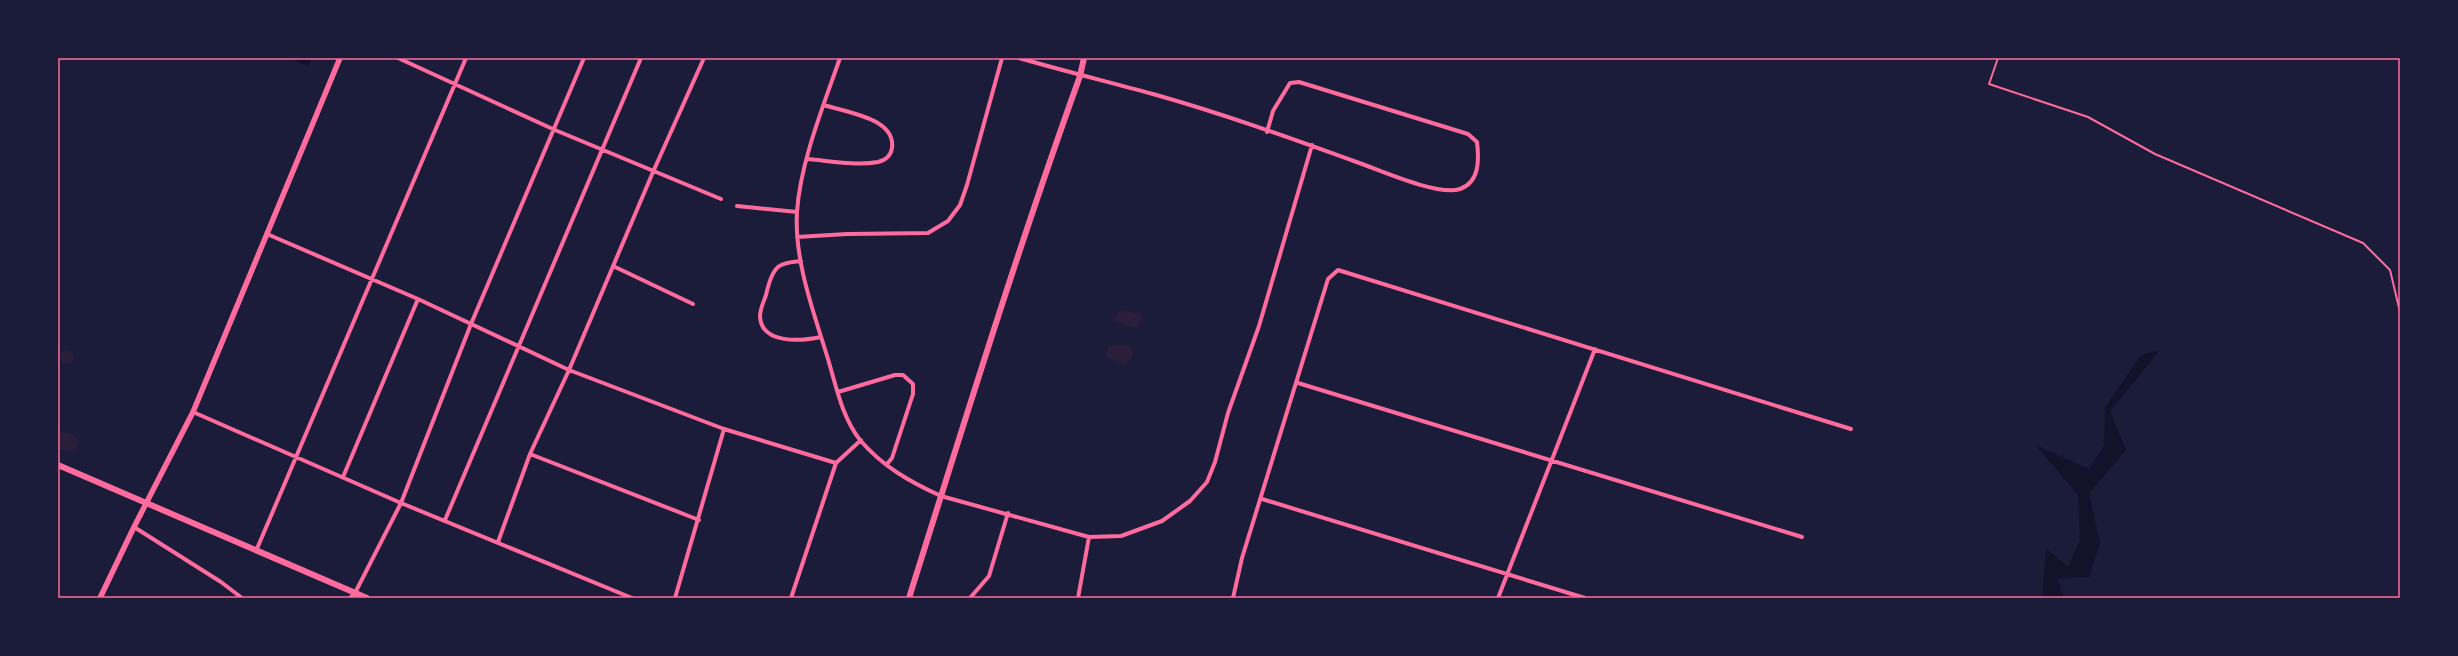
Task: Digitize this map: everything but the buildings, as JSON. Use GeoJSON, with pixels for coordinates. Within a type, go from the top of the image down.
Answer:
{"type":"FeatureCollection","features":[{"type":"Feature","properties":{"kind":"main road"},"geometry":{"type":"LineString","coordinates":[[909,598],[1034,204],[1080,76],[1084,58]]}},
{"type":"Feature","properties":{"kind":"main road"},"geometry":{"type":"LineString","coordinates":[[58,465],[367,598]]}},
{"type":"Feature","properties":{"kind":"street"},"geometry":{"type":"LineString","coordinates":[[100,598],[134,527],[194,412],[340,58]]}},
{"type":"Feature","properties":{"kind":"street"},"geometry":{"type":"LineString","coordinates":[[398,58],[555,130],[721,199]]}},
{"type":"Feature","properties":{"kind":"street"},"geometry":{"type":"LineString","coordinates":[[256,551],[370,279],[466,58]]}},
{"type":"Feature","properties":{"kind":"street"},"geometry":{"type":"LineString","coordinates":[[350,598],[355,593],[401,503],[470,324],[555,130],[584,58]]}},
{"type":"Feature","properties":{"kind":"street"},"geometry":{"type":"LineString","coordinates":[[445,520],[641,58]]}},
{"type":"Feature","properties":{"kind":"street"},"geometry":{"type":"LineString","coordinates":[[498,542],[530,454],[569,370],[653,172],[704,58]]}},
{"type":"Feature","properties":{"kind":"street"},"geometry":{"type":"LineString","coordinates":[[840,58],[808,159],[797,212],[797,237],[801,261],[821,337],[848,421],[861,440],[887,464],[892,471],[941,496],[1008,513],[1089,537],[1121,536],[1162,521],[1190,501],[1207,482],[1215,462],[1228,413],[1259,326],[1312,145]]}},
{"type":"Feature","properties":{"kind":"street"},"geometry":{"type":"LineString","coordinates":[[797,237],[848,234],[928,233],[940,228],[960,206],[1002,58]]}},
{"type":"Feature","properties":{"kind":"street"},"geometry":{"type":"LineString","coordinates":[[1019,58],[1080,76],[1152,94],[1267,132],[1312,145],[1385,172],[1448,191],[1462,189],[1474,179],[1479,159],[1477,142],[1468,134],[1299,82],[1290,82],[1282,92],[1267,132]]}},
{"type":"Feature","properties":{"kind":"street"},"geometry":{"type":"LineString","coordinates":[[808,159],[867,163],[886,159],[892,152],[892,137],[881,123],[824,105]]}},
{"type":"Feature","properties":{"kind":"street"},"geometry":{"type":"LineString","coordinates":[[737,206],[797,212]]}},
{"type":"Feature","properties":{"kind":"street"},"geometry":{"type":"LineString","coordinates":[[267,234],[418,299],[569,370],[724,429],[836,463]]}},
{"type":"Feature","properties":{"kind":"street"},"geometry":{"type":"LineString","coordinates":[[801,261],[786,263],[778,267],[773,273],[760,315],[762,324],[775,337],[788,340],[807,340],[821,337]]}},
{"type":"Feature","properties":{"kind":"street"},"geometry":{"type":"LineString","coordinates":[[613,266],[693,304]]}},
{"type":"Feature","properties":{"kind":"street"},"geometry":{"type":"LineString","coordinates":[[1233,598],[1242,558],[1298,383],[1328,279],[1338,270],[1850,428]]}},
{"type":"Feature","properties":{"kind":"street"},"geometry":{"type":"LineString","coordinates":[[343,477],[418,299]]}},
{"type":"Feature","properties":{"kind":"street"},"geometry":{"type":"LineString","coordinates":[[1498,598],[1595,349]]}},
{"type":"Feature","properties":{"kind":"street"},"geometry":{"type":"LineString","coordinates":[[838,392],[895,375],[903,375],[914,384],[913,394],[894,451],[887,464]]}},
{"type":"Feature","properties":{"kind":"street"},"geometry":{"type":"LineString","coordinates":[[1298,383],[1802,537]]}},
{"type":"Feature","properties":{"kind":"street"},"geometry":{"type":"LineString","coordinates":[[194,412],[401,503],[632,598]]}},
{"type":"Feature","properties":{"kind":"street"},"geometry":{"type":"LineString","coordinates":[[675,598],[699,520],[724,429]]}},
{"type":"Feature","properties":{"kind":"street"},"geometry":{"type":"LineString","coordinates":[[791,598],[836,463],[861,440]]}},
{"type":"Feature","properties":{"kind":"street"},"geometry":{"type":"LineString","coordinates":[[530,454],[699,520]]}},
{"type":"Feature","properties":{"kind":"street"},"geometry":{"type":"LineString","coordinates":[[1262,499],[1585,598]]}},
{"type":"Feature","properties":{"kind":"street"},"geometry":{"type":"LineString","coordinates":[[970,598],[989,576],[1008,513]]}},
{"type":"Feature","properties":{"kind":"street"},"geometry":{"type":"LineString","coordinates":[[134,527],[221,582],[242,598]]}},
{"type":"Feature","properties":{"kind":"street"},"geometry":{"type":"LineString","coordinates":[[1078,598],[1089,537]]}},
{"type":"Feature","properties":{"kind":"lane"},"geometry":{"type":"LineString","coordinates":[[1998,58],[1989,84],[2088,117],[2160,156],[2364,243],[2390,270],[2400,312]]}},
{"type":"Feature","properties":{"kind":"shaded area"},"geometry":{"type":"Polygon","coordinates":[[[293,58],[312,58],[308,66],[292,60],[293,58]]]}},
{"type":"Feature","properties":{"kind":"shaded area"},"geometry":{"type":"Polygon","coordinates":[[[1123,310],[1143,315],[1138,328],[1114,322],[1118,311],[1123,310]]]}},
{"type":"Feature","properties":{"kind":"shaded area"},"geometry":{"type":"Polygon","coordinates":[[[1129,345],[1133,353],[1131,359],[1125,364],[1106,357],[1108,346],[1129,345]]]}},
{"type":"Feature","properties":{"kind":"shaded area"},"geometry":{"type":"Polygon","coordinates":[[[64,350],[70,350],[74,354],[74,360],[70,364],[64,364],[60,360],[60,354],[64,350]]]}},
{"type":"Feature","properties":{"kind":"shaded area"},"geometry":{"type":"Polygon","coordinates":[[[2160,350],[2110,411],[2126,450],[2089,493],[2100,543],[2089,577],[2057,578],[2064,598],[2042,598],[2046,548],[2068,567],[2080,540],[2078,495],[2036,445],[2089,469],[2104,446],[2105,408],[2141,355],[2160,350]]]}},
{"type":"Feature","properties":{"kind":"shaded area"},"geometry":{"type":"Polygon","coordinates":[[[58,431],[75,436],[79,442],[76,449],[69,451],[58,449],[58,431]]]}}]}
